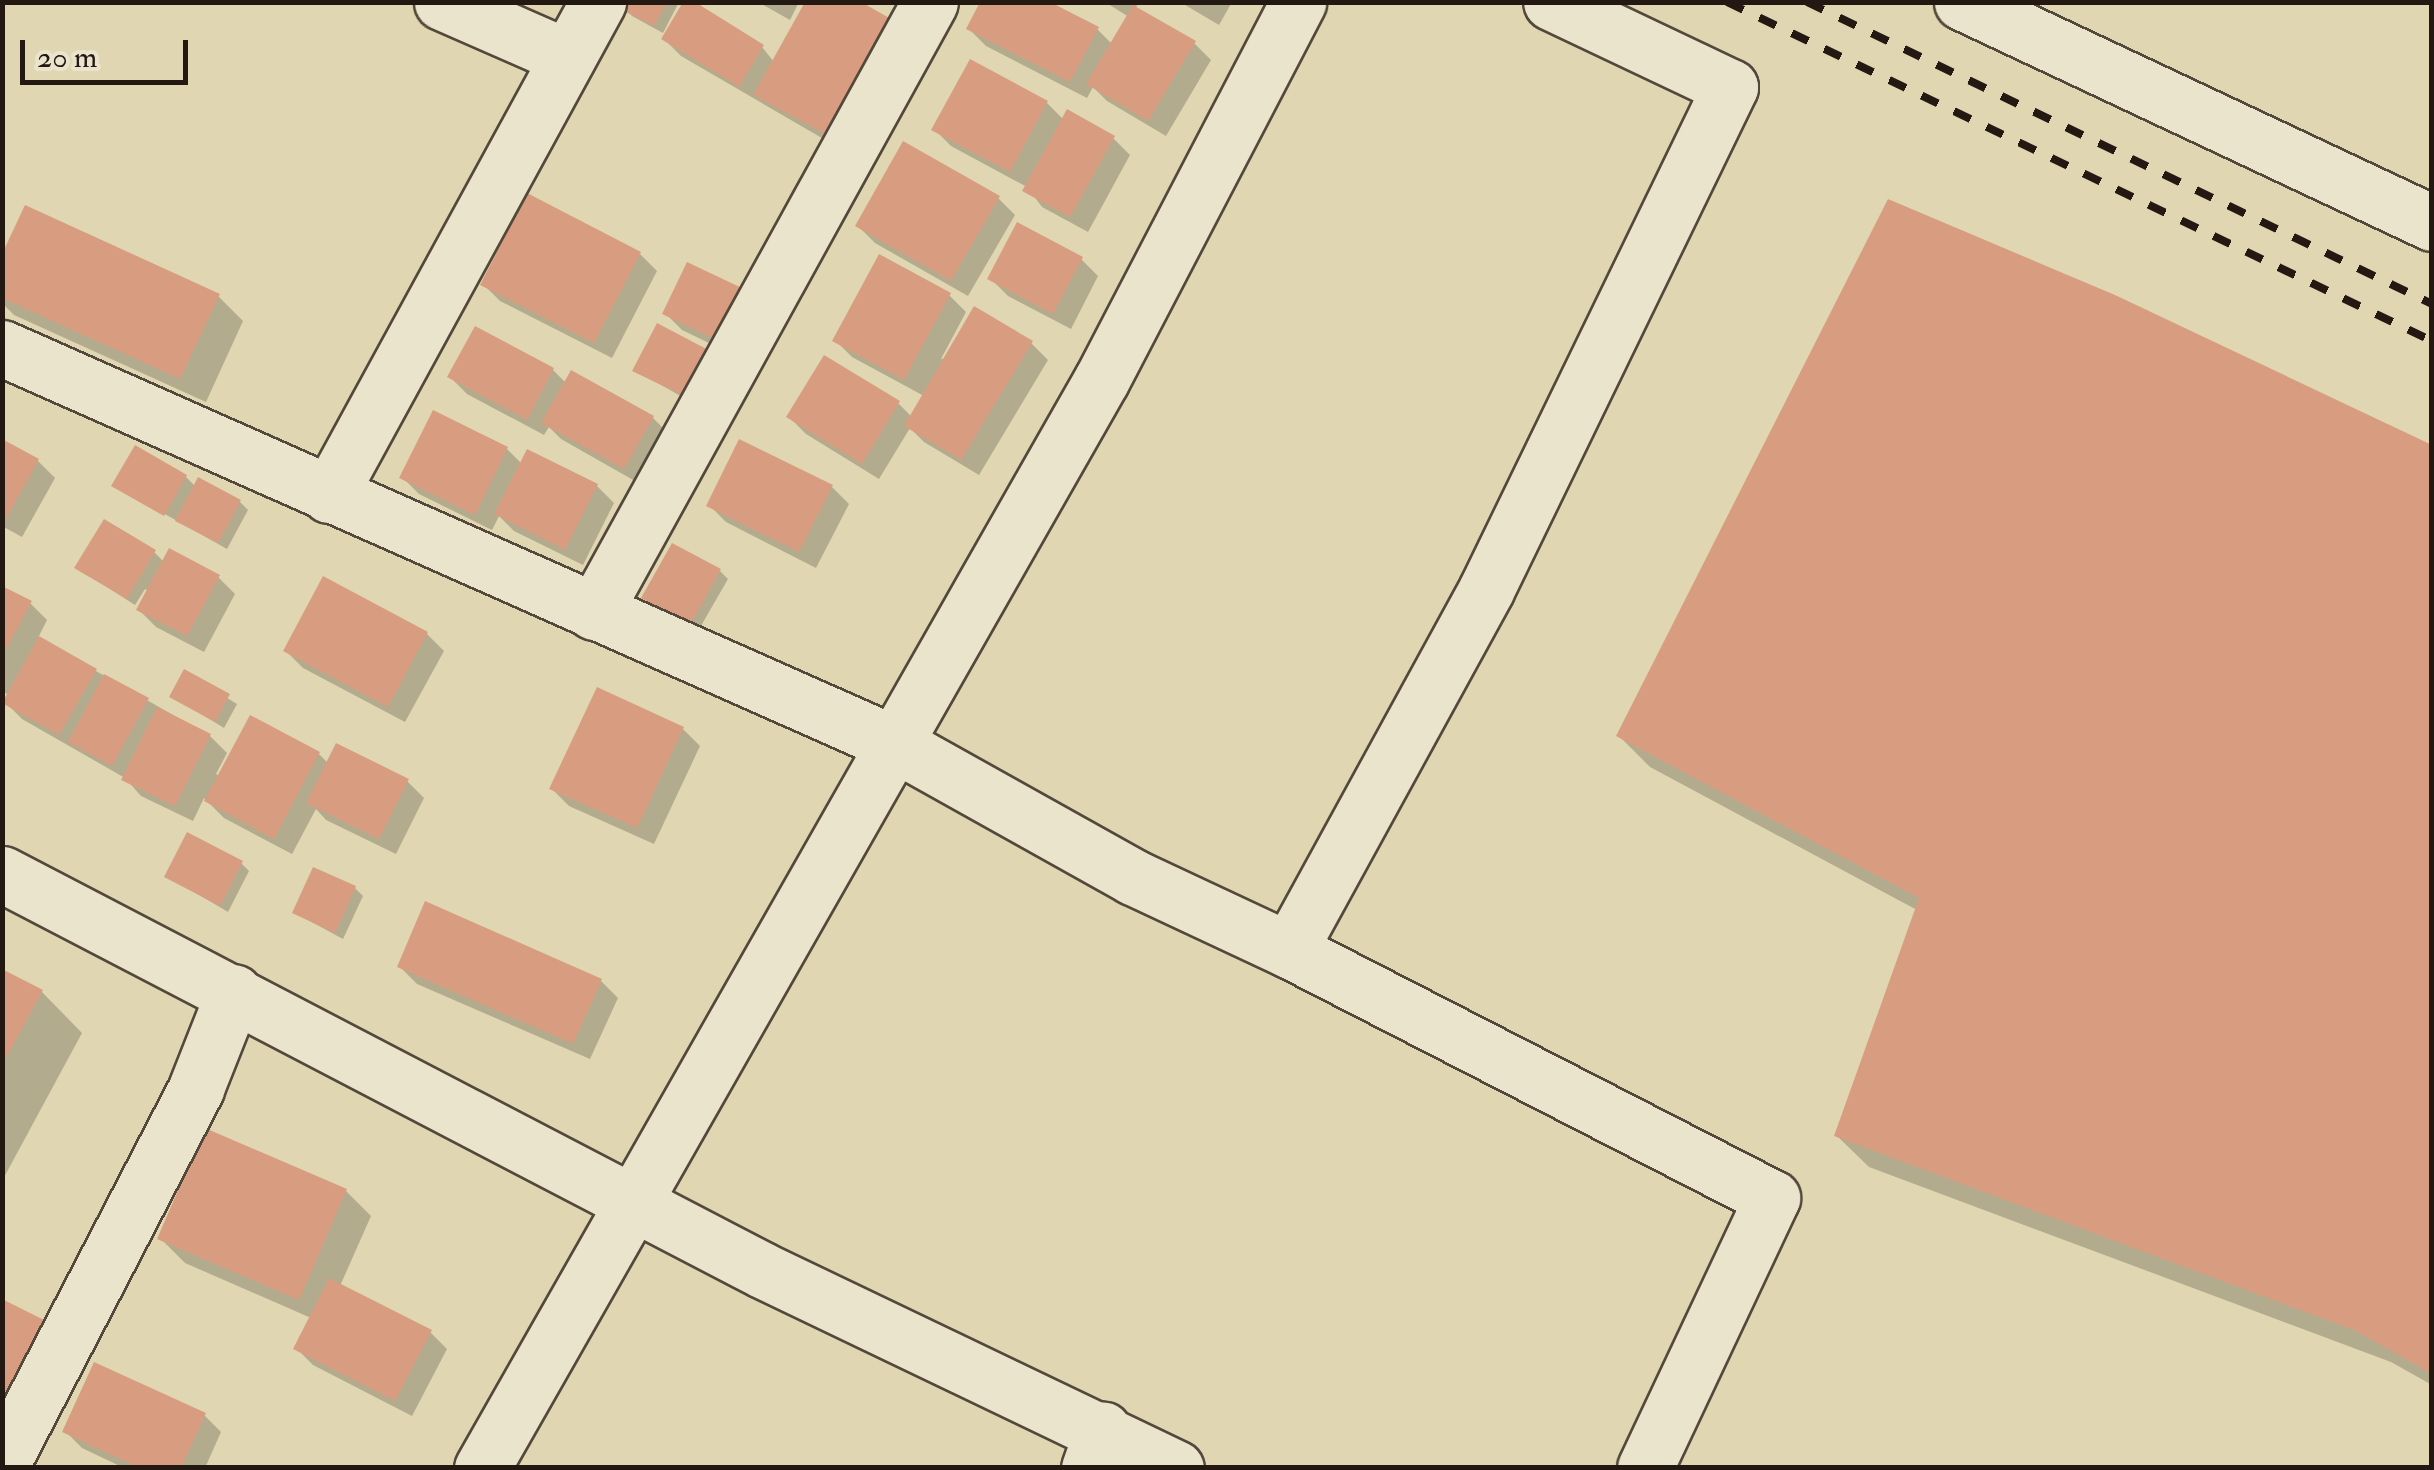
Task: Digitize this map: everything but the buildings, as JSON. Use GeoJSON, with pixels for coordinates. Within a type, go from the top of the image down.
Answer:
{"type":"FeatureCollection","features":[{"type":"Feature","properties":{"kind":"street"},"geometry":{"type":"LineString","coordinates":[[442,2],[567,57]]}},
{"type":"Feature","properties":{"kind":"street"},"geometry":{"type":"LineString","coordinates":[[329,494],[598,2]]}},
{"type":"Feature","properties":{"kind":"street"},"geometry":{"type":"LineString","coordinates":[[594,612],[930,2]]}},
{"type":"Feature","properties":{"kind":"street"},"geometry":{"type":"LineString","coordinates":[[482,1468],[1102,379],[1298,2]]}},
{"type":"Feature","properties":{"kind":"street"},"geometry":{"type":"LineString","coordinates":[[1289,950],[1486,590],[1730,87],[1551,2]]}},
{"type":"Feature","properties":{"kind":"street"},"geometry":{"type":"LineString","coordinates":[[1962,2],[2432,223]]}},
{"type":"Feature","properties":{"kind":"street"},"geometry":{"type":"LineString","coordinates":[[2,348],[894,744],[1133,877],[1289,950],[1772,1198],[1645,1468]]}},
{"type":"Feature","properties":{"kind":"street"},"geometry":{"type":"LineString","coordinates":[[2,874],[632,1199],[1096,1448],[1176,1468]]}},
{"type":"Feature","properties":{"kind":"street"},"geometry":{"type":"LineString","coordinates":[[2,1463],[196,1088],[234,992]]}},
{"type":"Feature","properties":{"kind":"railway"},"geometry":{"type":"LineString","coordinates":[[1727,2],[2432,341]]}},
{"type":"Feature","properties":{"kind":"railway"},"geometry":{"type":"LineString","coordinates":[[1807,2],[2432,304]]}}]}
